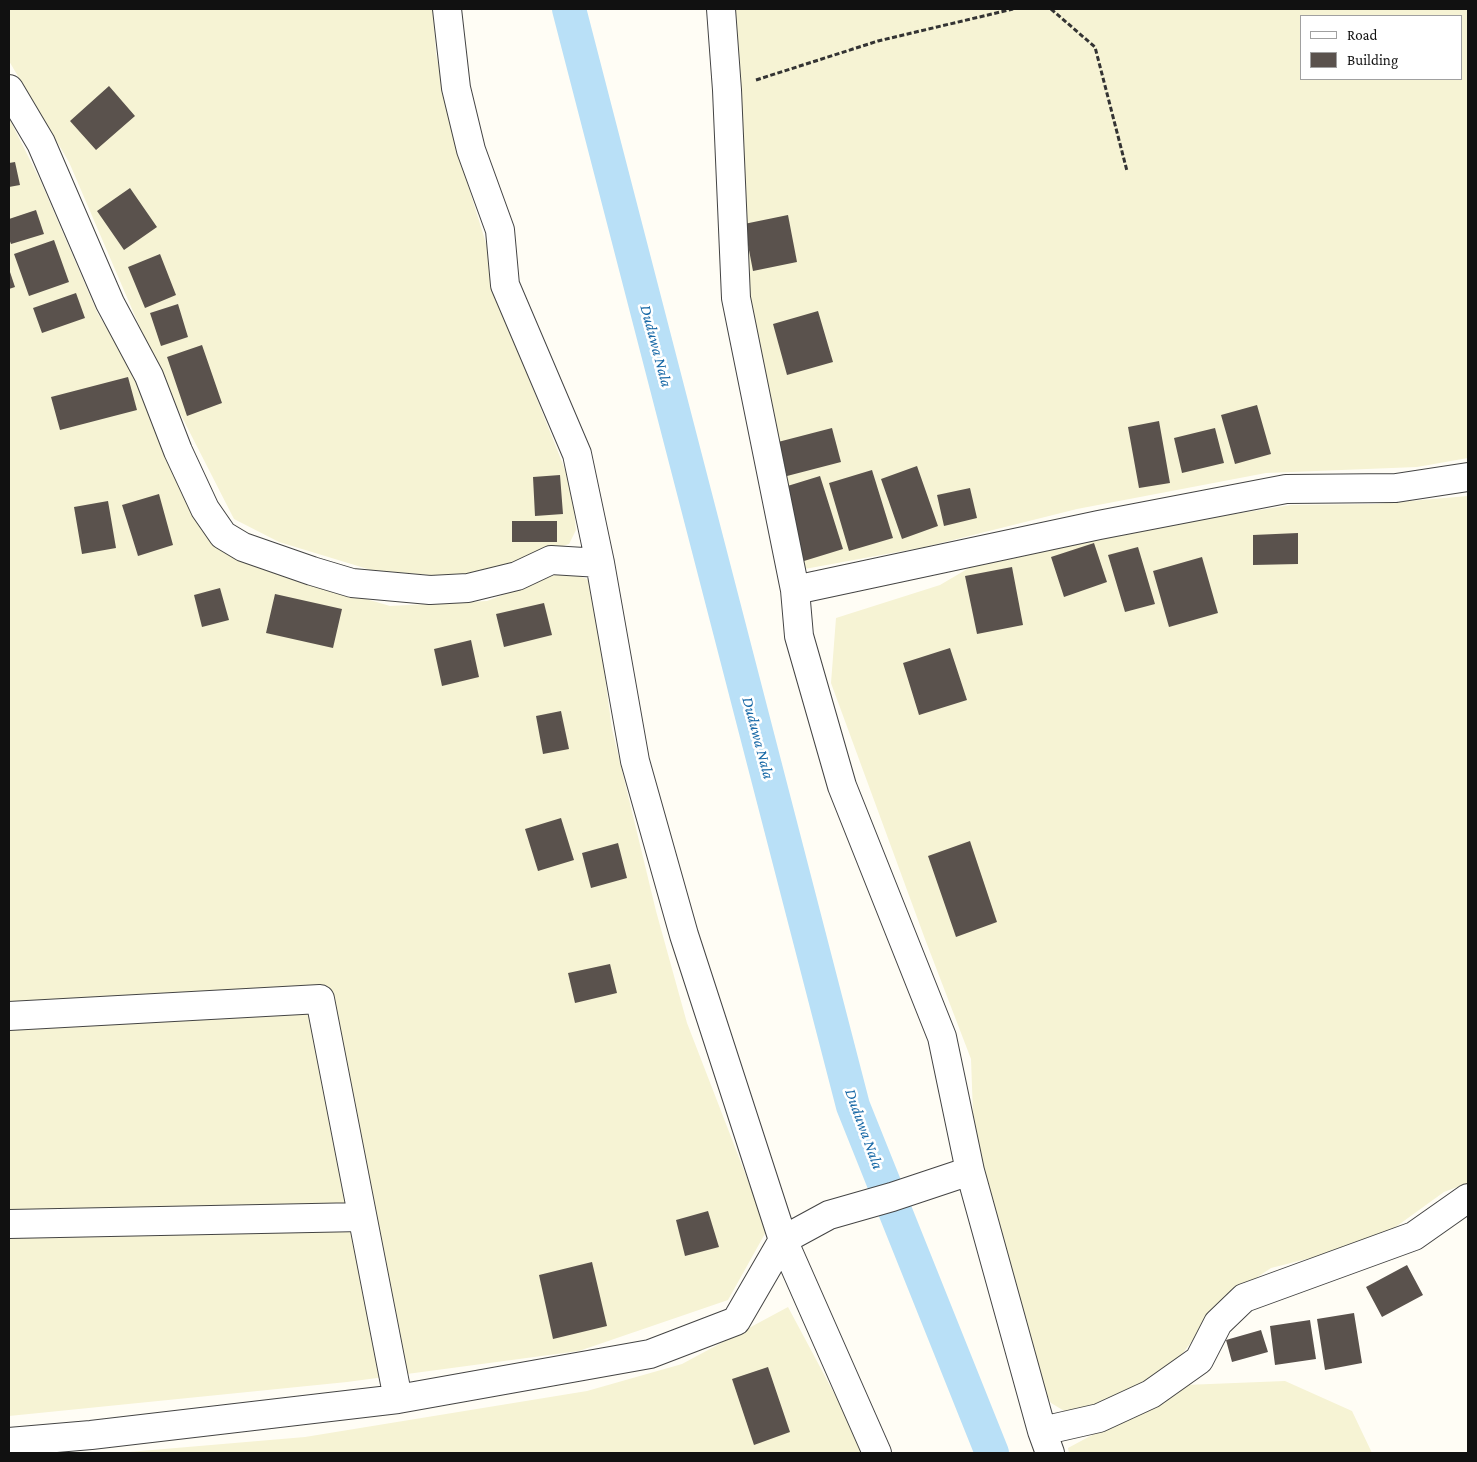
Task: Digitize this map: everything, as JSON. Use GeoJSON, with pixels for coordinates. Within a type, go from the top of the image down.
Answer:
{"type":"FeatureCollection","features":[{"type":"Feature","properties":{"kind":"street"},"geometry":{"type":"LineString","coordinates":[[447,9],[456,88],[471,150],[500,230],[505,285],[577,454],[600,563],[635,761],[684,935],[783,1240],[877,1453]]}},
{"type":"Feature","properties":{"kind":"street"},"geometry":{"type":"LineString","coordinates":[[721,9],[727,90],[736,298],[795,590],[798,636],[842,786],[942,1037],[970,1171],[1046,1442],[1151,1394],[1200,1360],[1218,1323],[1244,1298],[1414,1236],[1468,1198]]}},
{"type":"Feature","properties":{"kind":"street"},"geometry":{"type":"LineString","coordinates":[[9,89],[41,143],[110,303],[149,376],[178,451],[205,509],[223,535],[243,547],[352,583],[430,590],[468,588],[517,576],[551,560],[600,563]]}},
{"type":"Feature","properties":{"kind":"street"},"geometry":{"type":"LineString","coordinates":[[795,590],[1099,525],[1286,489],[1396,488],[1468,477]]}},
{"type":"Feature","properties":{"kind":"street"},"geometry":{"type":"LineString","coordinates":[[9,1016],[320,999],[398,1399]]}},
{"type":"Feature","properties":{"kind":"street"},"geometry":{"type":"LineString","coordinates":[[9,1442],[91,1435],[398,1399],[650,1354],[736,1321],[783,1240],[829,1215],[892,1197],[970,1171]]}},
{"type":"Feature","properties":{"kind":"street"},"geometry":{"type":"LineString","coordinates":[[9,1224],[362,1217]]}},
{"type":"Feature","properties":{"kind":"path"},"geometry":{"type":"LineString","coordinates":[[727,90],[878,41],[1013,9]]}},
{"type":"Feature","properties":{"kind":"path"},"geometry":{"type":"LineString","coordinates":[[1051,9],[1095,47],[1127,171]]}},
{"type":"Feature","properties":{"kind":"shaded area"},"geometry":{"type":"Polygon","coordinates":[[[9,9],[433,9],[436,54],[467,182],[525,369],[572,487],[576,530],[569,544],[464,578],[371,570],[279,542],[234,519],[159,372],[69,162],[9,61],[9,9]]]}},
{"type":"Feature","properties":{"kind":"shaded area"},"geometry":{"type":"Polygon","coordinates":[[[729,9],[1468,9],[1468,458],[1417,467],[1266,473],[1077,509],[925,547],[799,570],[744,282],[729,9]]]}},
{"type":"Feature","properties":{"kind":"shaded area"},"geometry":{"type":"Polygon","coordinates":[[[9,118],[41,182],[98,314],[142,384],[209,534],[226,553],[312,583],[390,606],[487,601],[555,575],[574,574],[592,581],[612,729],[656,911],[687,1023],[767,1230],[728,1300],[579,1351],[347,1382],[9,1416],[9,118]]]}},
{"type":"Feature","properties":{"kind":"shaded area"},"geometry":{"type":"Polygon","coordinates":[[[1468,496],[1468,1183],[1444,1192],[1390,1231],[1358,1246],[1271,1268],[1223,1300],[1183,1353],[1153,1385],[1097,1409],[1066,1412],[1051,1403],[1036,1376],[974,1141],[971,1059],[831,683],[836,618],[940,585],[974,565],[1172,524],[1291,505],[1375,504],[1468,496]]]}},
{"type":"Feature","properties":{"kind":"shaded area"},"geometry":{"type":"Polygon","coordinates":[[[788,1307],[866,1453],[117,1453],[305,1437],[587,1391],[682,1364],[788,1307]]]}},
{"type":"Feature","properties":{"kind":"shaded area"},"geometry":{"type":"Polygon","coordinates":[[[1285,1381],[1352,1411],[1372,1453],[1069,1453],[1068,1448],[1185,1385],[1285,1381]]]}},
{"type":"Feature","properties":{"kind":"building"},"geometry":{"type":"Polygon","coordinates":[[[109,86],[135,116],[96,150],[70,121],[109,86]]]}},
{"type":"Feature","properties":{"kind":"building"},"geometry":{"type":"Polygon","coordinates":[[[15,162],[20,185],[9,187],[9,163],[15,162]]]}},
{"type":"Feature","properties":{"kind":"building"},"geometry":{"type":"Polygon","coordinates":[[[130,188],[157,227],[124,250],[97,211],[130,188]]]}},
{"type":"Feature","properties":{"kind":"building"},"geometry":{"type":"Polygon","coordinates":[[[36,210],[44,234],[11,244],[9,239],[9,219],[36,210]]]}},
{"type":"Feature","properties":{"kind":"building"},"geometry":{"type":"Polygon","coordinates":[[[788,215],[797,262],[753,271],[744,224],[788,215]]]}},
{"type":"Feature","properties":{"kind":"building"},"geometry":{"type":"Polygon","coordinates":[[[54,240],[69,282],[29,296],[14,254],[54,240]]]}},
{"type":"Feature","properties":{"kind":"building"},"geometry":{"type":"Polygon","coordinates":[[[160,254],[176,295],[145,308],[128,267],[160,254]]]}},
{"type":"Feature","properties":{"kind":"building"},"geometry":{"type":"Polygon","coordinates":[[[9,269],[15,287],[9,289],[9,269]]]}},
{"type":"Feature","properties":{"kind":"building"},"geometry":{"type":"Polygon","coordinates":[[[76,293],[85,318],[42,333],[33,308],[76,293]]]}},
{"type":"Feature","properties":{"kind":"building"},"geometry":{"type":"Polygon","coordinates":[[[178,304],[188,337],[161,346],[150,313],[178,304]]]}},
{"type":"Feature","properties":{"kind":"building"},"geometry":{"type":"Polygon","coordinates":[[[818,311],[833,362],[787,375],[773,324],[818,311]]]}},
{"type":"Feature","properties":{"kind":"building"},"geometry":{"type":"Polygon","coordinates":[[[202,345],[222,403],[187,416],[167,357],[202,345]]]}},
{"type":"Feature","properties":{"kind":"building"},"geometry":{"type":"Polygon","coordinates":[[[128,377],[137,410],[60,430],[51,397],[128,377]]]}},
{"type":"Feature","properties":{"kind":"building"},"geometry":{"type":"Polygon","coordinates":[[[1257,405],[1271,454],[1235,464],[1221,415],[1257,405]]]}},
{"type":"Feature","properties":{"kind":"building"},"geometry":{"type":"Polygon","coordinates":[[[1159,421],[1170,483],[1139,488],[1128,427],[1159,421]]]}},
{"type":"Feature","properties":{"kind":"building"},"geometry":{"type":"Polygon","coordinates":[[[832,428],[841,462],[787,476],[778,442],[832,428]]]}},
{"type":"Feature","properties":{"kind":"building"},"geometry":{"type":"Polygon","coordinates":[[[1215,428],[1224,463],[1182,473],[1174,438],[1215,428]]]}},
{"type":"Feature","properties":{"kind":"building"},"geometry":{"type":"Polygon","coordinates":[[[917,466],[938,526],[902,539],[881,479],[917,466]]]}},
{"type":"Feature","properties":{"kind":"building"},"geometry":{"type":"Polygon","coordinates":[[[872,470],[893,538],[849,551],[829,483],[872,470]]]}},
{"type":"Feature","properties":{"kind":"building"},"geometry":{"type":"Polygon","coordinates":[[[560,475],[563,514],[535,516],[533,477],[560,475]]]}},
{"type":"Feature","properties":{"kind":"building"},"geometry":{"type":"Polygon","coordinates":[[[820,476],[843,549],[804,561],[781,488],[820,476]]]}},
{"type":"Feature","properties":{"kind":"building"},"geometry":{"type":"Polygon","coordinates":[[[970,488],[977,518],[944,526],[937,495],[970,488]]]}},
{"type":"Feature","properties":{"kind":"building"},"geometry":{"type":"Polygon","coordinates":[[[159,494],[173,545],[138,556],[122,505],[159,494]]]}},
{"type":"Feature","properties":{"kind":"building"},"geometry":{"type":"Polygon","coordinates":[[[108,501],[116,548],[82,554],[74,507],[108,501]]]}},
{"type":"Feature","properties":{"kind":"building"},"geometry":{"type":"Polygon","coordinates":[[[512,521],[557,521],[557,542],[512,542],[512,521]]]}},
{"type":"Feature","properties":{"kind":"building"},"geometry":{"type":"Polygon","coordinates":[[[1298,533],[1298,564],[1253,565],[1253,535],[1298,533]]]}},
{"type":"Feature","properties":{"kind":"building"},"geometry":{"type":"Polygon","coordinates":[[[1094,543],[1107,582],[1064,597],[1051,557],[1094,543]]]}},
{"type":"Feature","properties":{"kind":"building"},"geometry":{"type":"Polygon","coordinates":[[[1138,547],[1155,604],[1125,612],[1108,555],[1138,547]]]}},
{"type":"Feature","properties":{"kind":"building"},"geometry":{"type":"Polygon","coordinates":[[[1202,557],[1218,613],[1169,627],[1153,571],[1202,557]]]}},
{"type":"Feature","properties":{"kind":"building"},"geometry":{"type":"Polygon","coordinates":[[[1012,567],[1023,625],[977,634],[965,576],[1012,567]]]}},
{"type":"Feature","properties":{"kind":"building"},"geometry":{"type":"Polygon","coordinates":[[[220,588],[229,620],[202,627],[194,595],[220,588]]]}},
{"type":"Feature","properties":{"kind":"building"},"geometry":{"type":"Polygon","coordinates":[[[275,594],[342,609],[333,648],[266,633],[275,594]]]}},
{"type":"Feature","properties":{"kind":"building"},"geometry":{"type":"Polygon","coordinates":[[[544,603],[552,635],[504,647],[496,614],[544,603]]]}},
{"type":"Feature","properties":{"kind":"building"},"geometry":{"type":"Polygon","coordinates":[[[471,640],[479,677],[442,686],[434,649],[471,640]]]}},
{"type":"Feature","properties":{"kind":"building"},"geometry":{"type":"Polygon","coordinates":[[[950,648],[967,700],[919,715],[903,663],[950,648]]]}},
{"type":"Feature","properties":{"kind":"building"},"geometry":{"type":"Polygon","coordinates":[[[561,711],[569,749],[543,754],[536,716],[561,711]]]}},
{"type":"Feature","properties":{"kind":"building"},"geometry":{"type":"Polygon","coordinates":[[[561,818],[574,860],[538,871],[525,829],[561,818]]]}},
{"type":"Feature","properties":{"kind":"building"},"geometry":{"type":"Polygon","coordinates":[[[970,841],[997,922],[956,937],[928,856],[970,841]]]}},
{"type":"Feature","properties":{"kind":"building"},"geometry":{"type":"Polygon","coordinates":[[[618,843],[627,878],[591,888],[582,853],[618,843]]]}},
{"type":"Feature","properties":{"kind":"building"},"geometry":{"type":"Polygon","coordinates":[[[610,964],[617,993],[575,1003],[568,973],[610,964]]]}},
{"type":"Feature","properties":{"kind":"building"},"geometry":{"type":"Polygon","coordinates":[[[708,1211],[719,1247],[685,1256],[676,1220],[708,1211]]]}},
{"type":"Feature","properties":{"kind":"building"},"geometry":{"type":"Polygon","coordinates":[[[592,1262],[607,1326],[553,1339],[539,1275],[592,1262]]]}},
{"type":"Feature","properties":{"kind":"building"},"geometry":{"type":"Polygon","coordinates":[[[1407,1265],[1423,1295],[1382,1317],[1366,1287],[1407,1265]]]}},
{"type":"Feature","properties":{"kind":"building"},"geometry":{"type":"Polygon","coordinates":[[[1354,1313],[1362,1363],[1325,1370],[1317,1319],[1354,1313]]]}},
{"type":"Feature","properties":{"kind":"building"},"geometry":{"type":"Polygon","coordinates":[[[1310,1320],[1316,1359],[1275,1365],[1270,1326],[1310,1320]]]}},
{"type":"Feature","properties":{"kind":"building"},"geometry":{"type":"Polygon","coordinates":[[[1261,1330],[1268,1352],[1232,1362],[1226,1340],[1261,1330]]]}},
{"type":"Feature","properties":{"kind":"building"},"geometry":{"type":"Polygon","coordinates":[[[768,1367],[790,1432],[754,1445],[732,1379],[768,1367]]]}},
{"type":"Feature","properties":{"kind":"waterway","name":"Duduwa Nala"},"geometry":{"type":"LineString","coordinates":[[569,9],[853,1106],[992,1453]]}}]}
